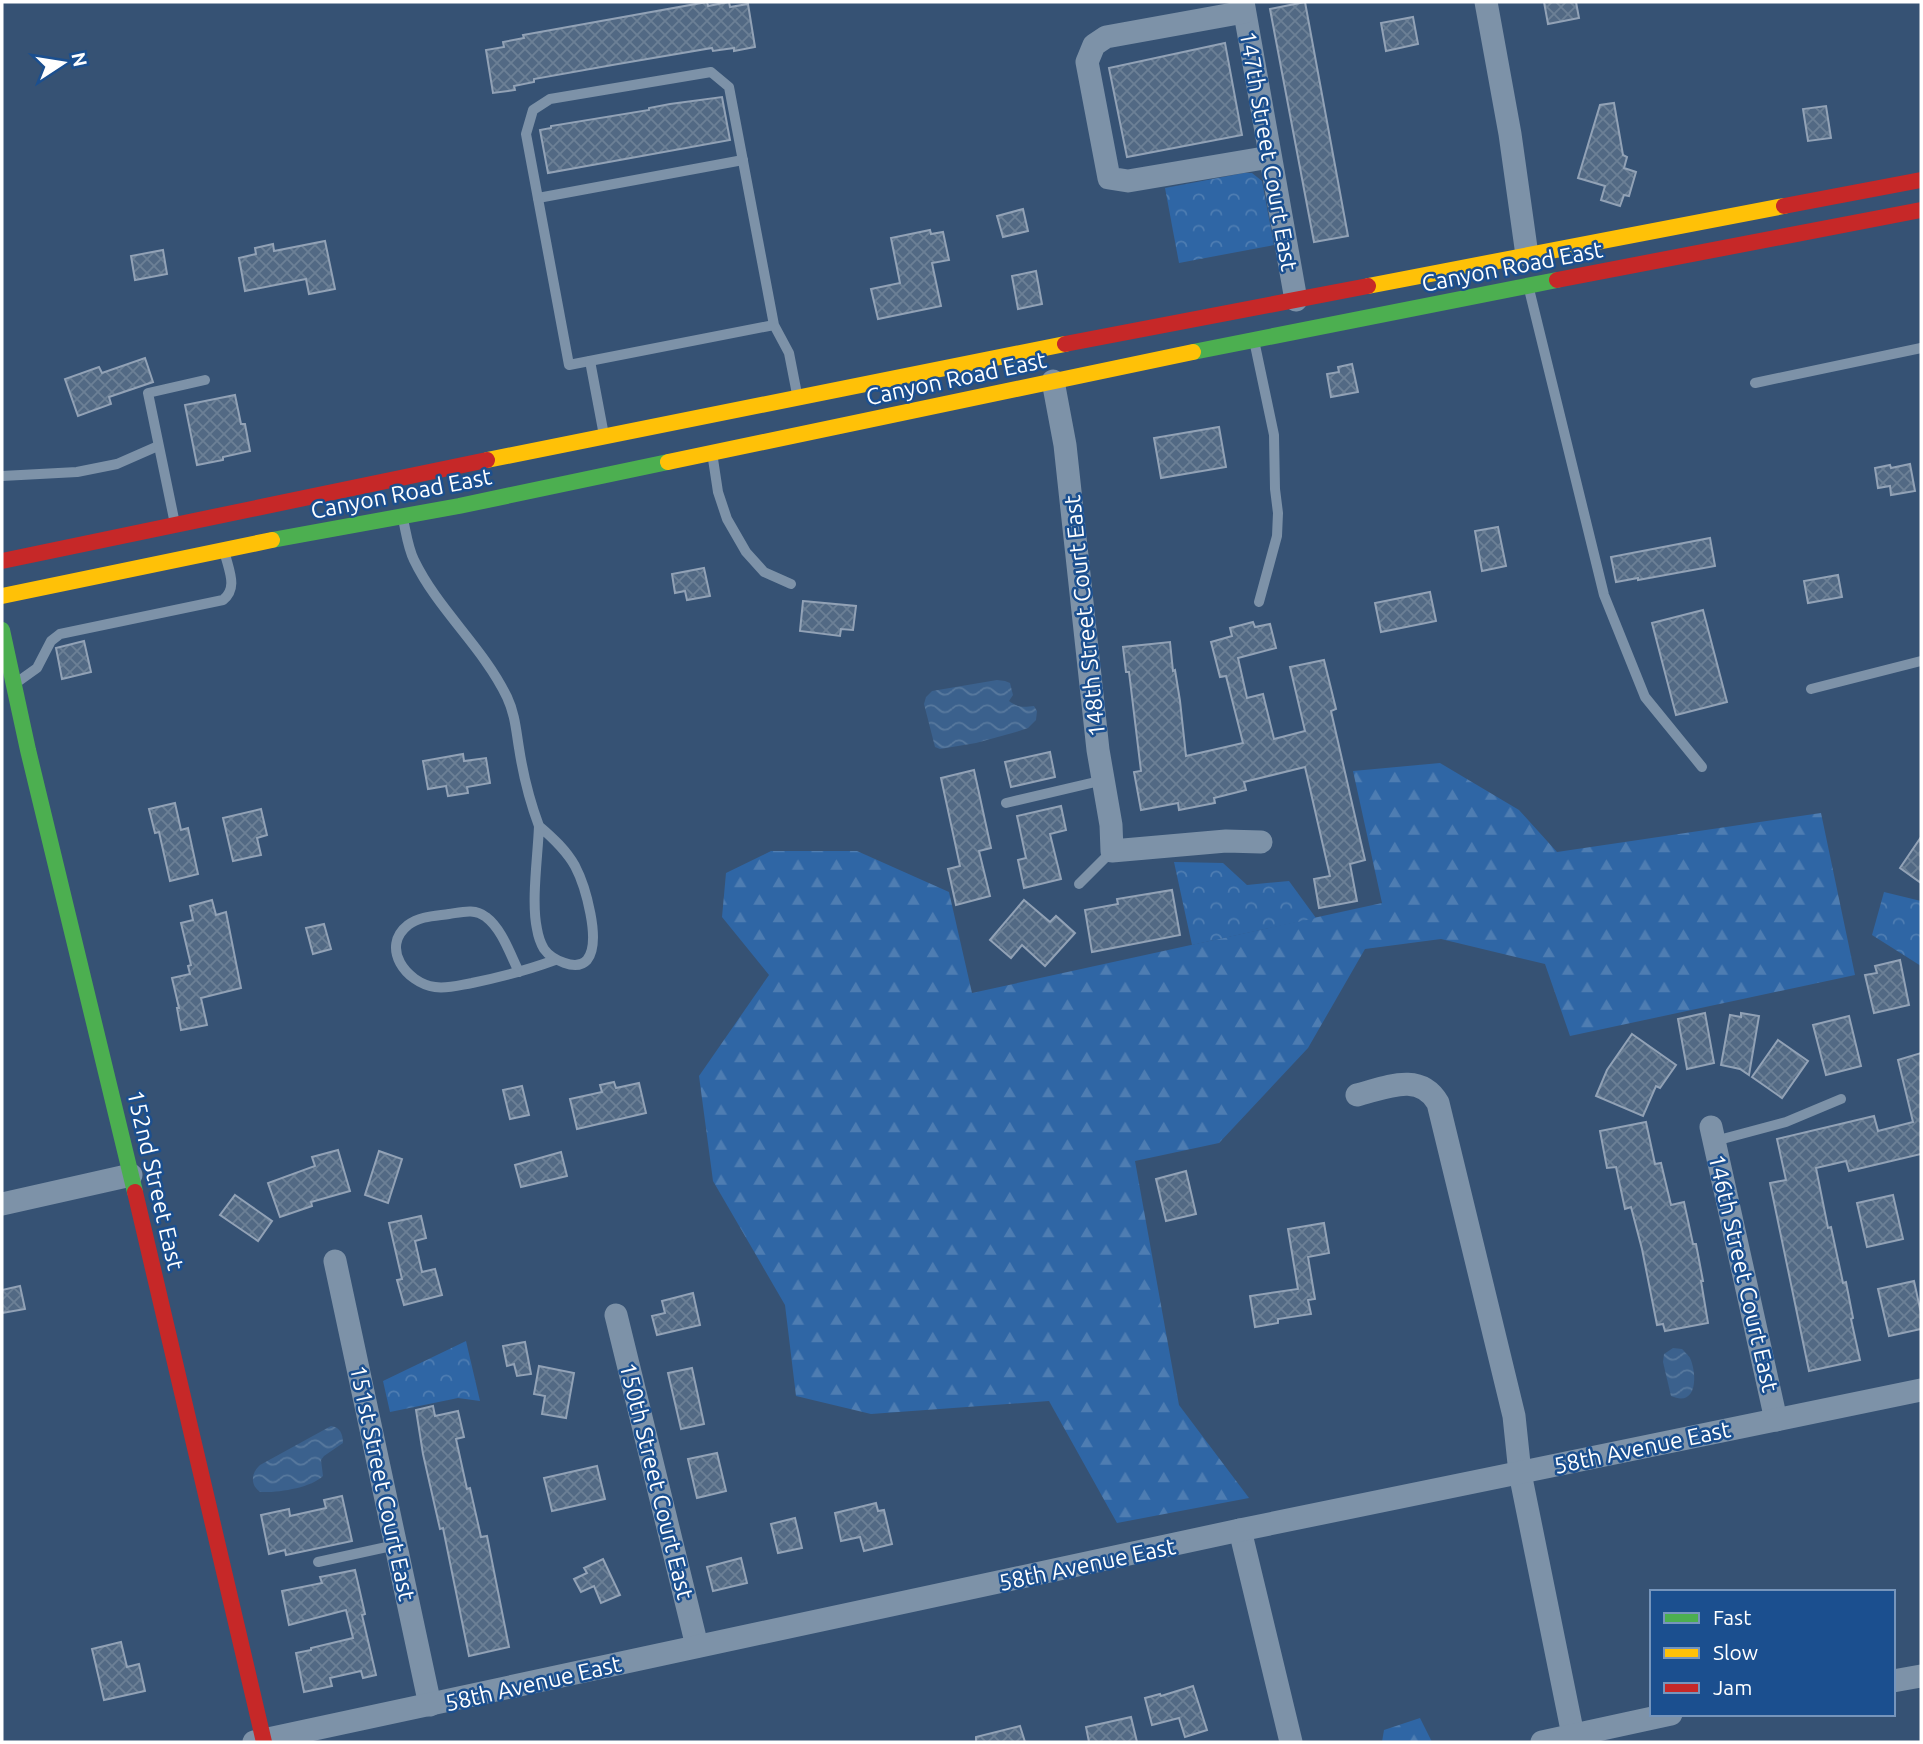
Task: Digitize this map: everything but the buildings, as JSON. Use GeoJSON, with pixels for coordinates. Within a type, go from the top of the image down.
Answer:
{"type":"FeatureCollection","features":[{"type":"Feature","properties":{"kind":"main road","name":"Canyon Road East"},"geometry":{"type":"LineString","coordinates":[[2,561],[1002,356],[1921,180]]}},
{"type":"Feature","properties":{"kind":"main road","name":"Canyon Road East"},"geometry":{"type":"LineString","coordinates":[[2,596],[712,453],[1254,339],[1921,210]]}},
{"type":"Feature","properties":{"kind":"main road"},"geometry":{"type":"LineString","coordinates":[[918,389],[1002,356]]}},
{"type":"Feature","properties":{"kind":"main road"},"geometry":{"type":"LineString","coordinates":[[879,418],[881,403],[893,398]]}},
{"type":"Feature","properties":{"kind":"main road","name":"152nd Street East"},"geometry":{"type":"LineString","coordinates":[[2,630],[131,1175],[260,1742]]}},
{"type":"Feature","properties":{"kind":"street"},"geometry":{"type":"LineString","coordinates":[[1486,2],[1510,134],[1527,255]]}},
{"type":"Feature","properties":{"kind":"street"},"geometry":{"type":"LineString","coordinates":[[1243,7],[1106,37],[1094,45],[1087,62],[1109,178],[1128,181],[1270,158]]}},
{"type":"Feature","properties":{"kind":"street","name":"147th Street Court East"},"geometry":{"type":"LineString","coordinates":[[1243,7],[1296,300]]}},
{"type":"Feature","properties":{"kind":"street","name":"148th Street Court East"},"geometry":{"type":"LineString","coordinates":[[1053,381],[1065,445],[1098,750],[1111,825],[1112,851]]}},
{"type":"Feature","properties":{"kind":"street"},"geometry":{"type":"LineString","coordinates":[[1112,851],[1226,841],[1261,842]]}},
{"type":"Feature","properties":{"kind":"street"},"geometry":{"type":"LineString","coordinates":[[1357,1095],[1406,1083],[1420,1086],[1438,1103],[1514,1416],[1520,1473],[1573,1735]]}},
{"type":"Feature","properties":{"kind":"street","name":"146th Street Court East"},"geometry":{"type":"LineString","coordinates":[[1713,1134],[1776,1420]]}},
{"type":"Feature","properties":{"kind":"street"},"geometry":{"type":"LineString","coordinates":[[2,1204],[131,1175]]}},
{"type":"Feature","properties":{"kind":"street","name":"151st Street Court East"},"geometry":{"type":"LineString","coordinates":[[335,1261],[430,1705]]}},
{"type":"Feature","properties":{"kind":"street","name":"150th Street Court East"},"geometry":{"type":"LineString","coordinates":[[617,1315],[697,1646]]}},
{"type":"Feature","properties":{"kind":"street","name":"58th Avenue East"},"geometry":{"type":"LineString","coordinates":[[260,1742],[1240,1530],[1921,1390]]}},
{"type":"Feature","properties":{"kind":"street"},"geometry":{"type":"LineString","coordinates":[[1240,1530],[1291,1742]]}},
{"type":"Feature","properties":{"kind":"street"},"geometry":{"type":"LineString","coordinates":[[1895,1681],[1921,1676]]}},
{"type":"Feature","properties":{"kind":"street"},"geometry":{"type":"LineString","coordinates":[[1542,1742],[1662,1716]]}},
{"type":"Feature","properties":{"kind":"lane"},"geometry":{"type":"LineString","coordinates":[[774,326],[569,365],[526,134],[533,110],[550,99],[711,72],[729,87],[774,326],[789,353],[797,397]]}},
{"type":"Feature","properties":{"kind":"lane"},"geometry":{"type":"LineString","coordinates":[[538,198],[743,160]]}},
{"type":"Feature","properties":{"kind":"lane"},"geometry":{"type":"LineString","coordinates":[[1528,286],[1604,595],[1645,697],[1702,767]]}},
{"type":"Feature","properties":{"kind":"lane"},"geometry":{"type":"LineString","coordinates":[[1254,339],[1274,435],[1278,513],[1277,536],[1259,602]]}},
{"type":"Feature","properties":{"kind":"lane"},"geometry":{"type":"LineString","coordinates":[[1755,383],[1921,348]]}},
{"type":"Feature","properties":{"kind":"lane"},"geometry":{"type":"LineString","coordinates":[[590,361],[604,436]]}},
{"type":"Feature","properties":{"kind":"lane"},"geometry":{"type":"LineString","coordinates":[[175,526],[148,393],[205,380]]}},
{"type":"Feature","properties":{"kind":"lane"},"geometry":{"type":"LineString","coordinates":[[2,476],[77,472],[117,464],[158,446]]}},
{"type":"Feature","properties":{"kind":"lane"},"geometry":{"type":"LineString","coordinates":[[712,453],[718,492],[727,519],[746,552],[764,572],[790,584]]}},
{"type":"Feature","properties":{"kind":"lane"},"geometry":{"type":"LineString","coordinates":[[402,516],[412,558],[435,597],[493,672],[508,698],[539,826],[535,912],[537,930],[544,948],[555,960]]}},
{"type":"Feature","properties":{"kind":"lane"},"geometry":{"type":"LineString","coordinates":[[14,684],[37,668],[51,641],[60,634],[223,600],[230,594],[233,585],[224,550]]}},
{"type":"Feature","properties":{"kind":"lane"},"geometry":{"type":"LineString","coordinates":[[1811,689],[1921,661]]}},
{"type":"Feature","properties":{"kind":"lane"},"geometry":{"type":"LineString","coordinates":[[1006,803],[1104,780]]}},
{"type":"Feature","properties":{"kind":"lane"},"geometry":{"type":"LineString","coordinates":[[519,972],[497,930],[485,916],[473,911],[425,917],[405,927],[399,935],[397,945],[401,966],[407,974],[417,982],[434,987],[451,987],[497,978],[519,972],[555,960],[574,964],[589,958],[594,931],[587,897],[576,867],[560,844],[539,826]]}},
{"type":"Feature","properties":{"kind":"lane"},"geometry":{"type":"LineString","coordinates":[[1079,884],[1112,851]]}},
{"type":"Feature","properties":{"kind":"lane"},"geometry":{"type":"LineString","coordinates":[[1713,1134],[1786,1122],[1841,1099]]}},
{"type":"Feature","properties":{"kind":"lane"},"geometry":{"type":"LineString","coordinates":[[318,1562],[396,1545]]}},
{"type":"Feature","properties":{"kind":"green space"},"geometry":{"type":"Polygon","coordinates":[[[1252,173],[1262,181],[1274,245],[1179,263],[1165,188],[1252,173]]]}},
{"type":"Feature","properties":{"kind":"green space"},"geometry":{"type":"Polygon","coordinates":[[[1440,763],[1519,810],[1557,852],[1821,813],[1855,975],[1570,1036],[1545,964],[1441,939],[1365,949],[1308,1048],[1219,1143],[1135,1161],[1179,1405],[1249,1498],[1117,1523],[1049,1401],[871,1414],[796,1396],[785,1305],[713,1181],[699,1076],[769,975],[722,917],[726,873],[771,851],[857,851],[949,892],[972,993],[1382,903],[1353,771],[1440,763]]]}},
{"type":"Feature","properties":{"kind":"green space"},"geometry":{"type":"Polygon","coordinates":[[[1174,862],[1223,863],[1247,885],[1289,881],[1316,918],[1192,945],[1174,862]]]}},
{"type":"Feature","properties":{"kind":"green space"},"geometry":{"type":"Polygon","coordinates":[[[1884,892],[1921,901],[1921,966],[1872,935],[1884,892]]]}},
{"type":"Feature","properties":{"kind":"green space"},"geometry":{"type":"Polygon","coordinates":[[[466,1341],[480,1401],[458,1398],[390,1412],[383,1381],[466,1341]]]}},
{"type":"Feature","properties":{"kind":"green space"},"geometry":{"type":"Polygon","coordinates":[[[1420,1718],[1432,1742],[1382,1742],[1384,1730],[1420,1718]]]}},
{"type":"Feature","properties":{"kind":"water"},"geometry":{"type":"Polygon","coordinates":[[[997,680],[1010,683],[1013,695],[1009,701],[1018,706],[1034,706],[1037,711],[1036,720],[1028,728],[976,743],[940,749],[935,747],[924,704],[926,697],[932,691],[997,680]]]}},
{"type":"Feature","properties":{"kind":"water"},"geometry":{"type":"Polygon","coordinates":[[[1673,1348],[1682,1349],[1692,1364],[1693,1387],[1686,1397],[1671,1396],[1663,1362],[1664,1354],[1673,1348]]]}},
{"type":"Feature","properties":{"kind":"water"},"geometry":{"type":"Polygon","coordinates":[[[331,1426],[340,1431],[343,1443],[321,1460],[323,1476],[310,1484],[284,1491],[260,1492],[257,1489],[253,1479],[260,1465],[331,1426]]]}},
{"type":"Feature","properties":{"kind":"traffic: fast"},"geometry":{"type":"LineString","coordinates":[[1193,352],[1557,280]]}},
{"type":"Feature","properties":{"kind":"traffic: fast"},"geometry":{"type":"LineString","coordinates":[[272,540],[459,506],[668,462]]}},
{"type":"Feature","properties":{"kind":"traffic: fast"},"geometry":{"type":"LineString","coordinates":[[2,630],[28,750],[135,1192]]}},
{"type":"Feature","properties":{"kind":"traffic: slow"},"geometry":{"type":"LineString","coordinates":[[1368,286],[1784,206]]}},
{"type":"Feature","properties":{"kind":"traffic: slow"},"geometry":{"type":"LineString","coordinates":[[487,460],[1065,344]]}},
{"type":"Feature","properties":{"kind":"traffic: slow"},"geometry":{"type":"LineString","coordinates":[[668,462],[1193,352]]}},
{"type":"Feature","properties":{"kind":"traffic: slow"},"geometry":{"type":"LineString","coordinates":[[2,596],[272,540]]}},
{"type":"Feature","properties":{"kind":"traffic: jam"},"geometry":{"type":"LineString","coordinates":[[1784,206],[1921,180]]}},
{"type":"Feature","properties":{"kind":"traffic: jam"},"geometry":{"type":"LineString","coordinates":[[1557,280],[1921,210]]}},
{"type":"Feature","properties":{"kind":"traffic: jam"},"geometry":{"type":"LineString","coordinates":[[1065,344],[1368,286]]}},
{"type":"Feature","properties":{"kind":"traffic: jam"},"geometry":{"type":"LineString","coordinates":[[2,561],[487,460]]}},
{"type":"Feature","properties":{"kind":"traffic: jam"},"geometry":{"type":"LineString","coordinates":[[135,1192],[264,1742]]}}]}
